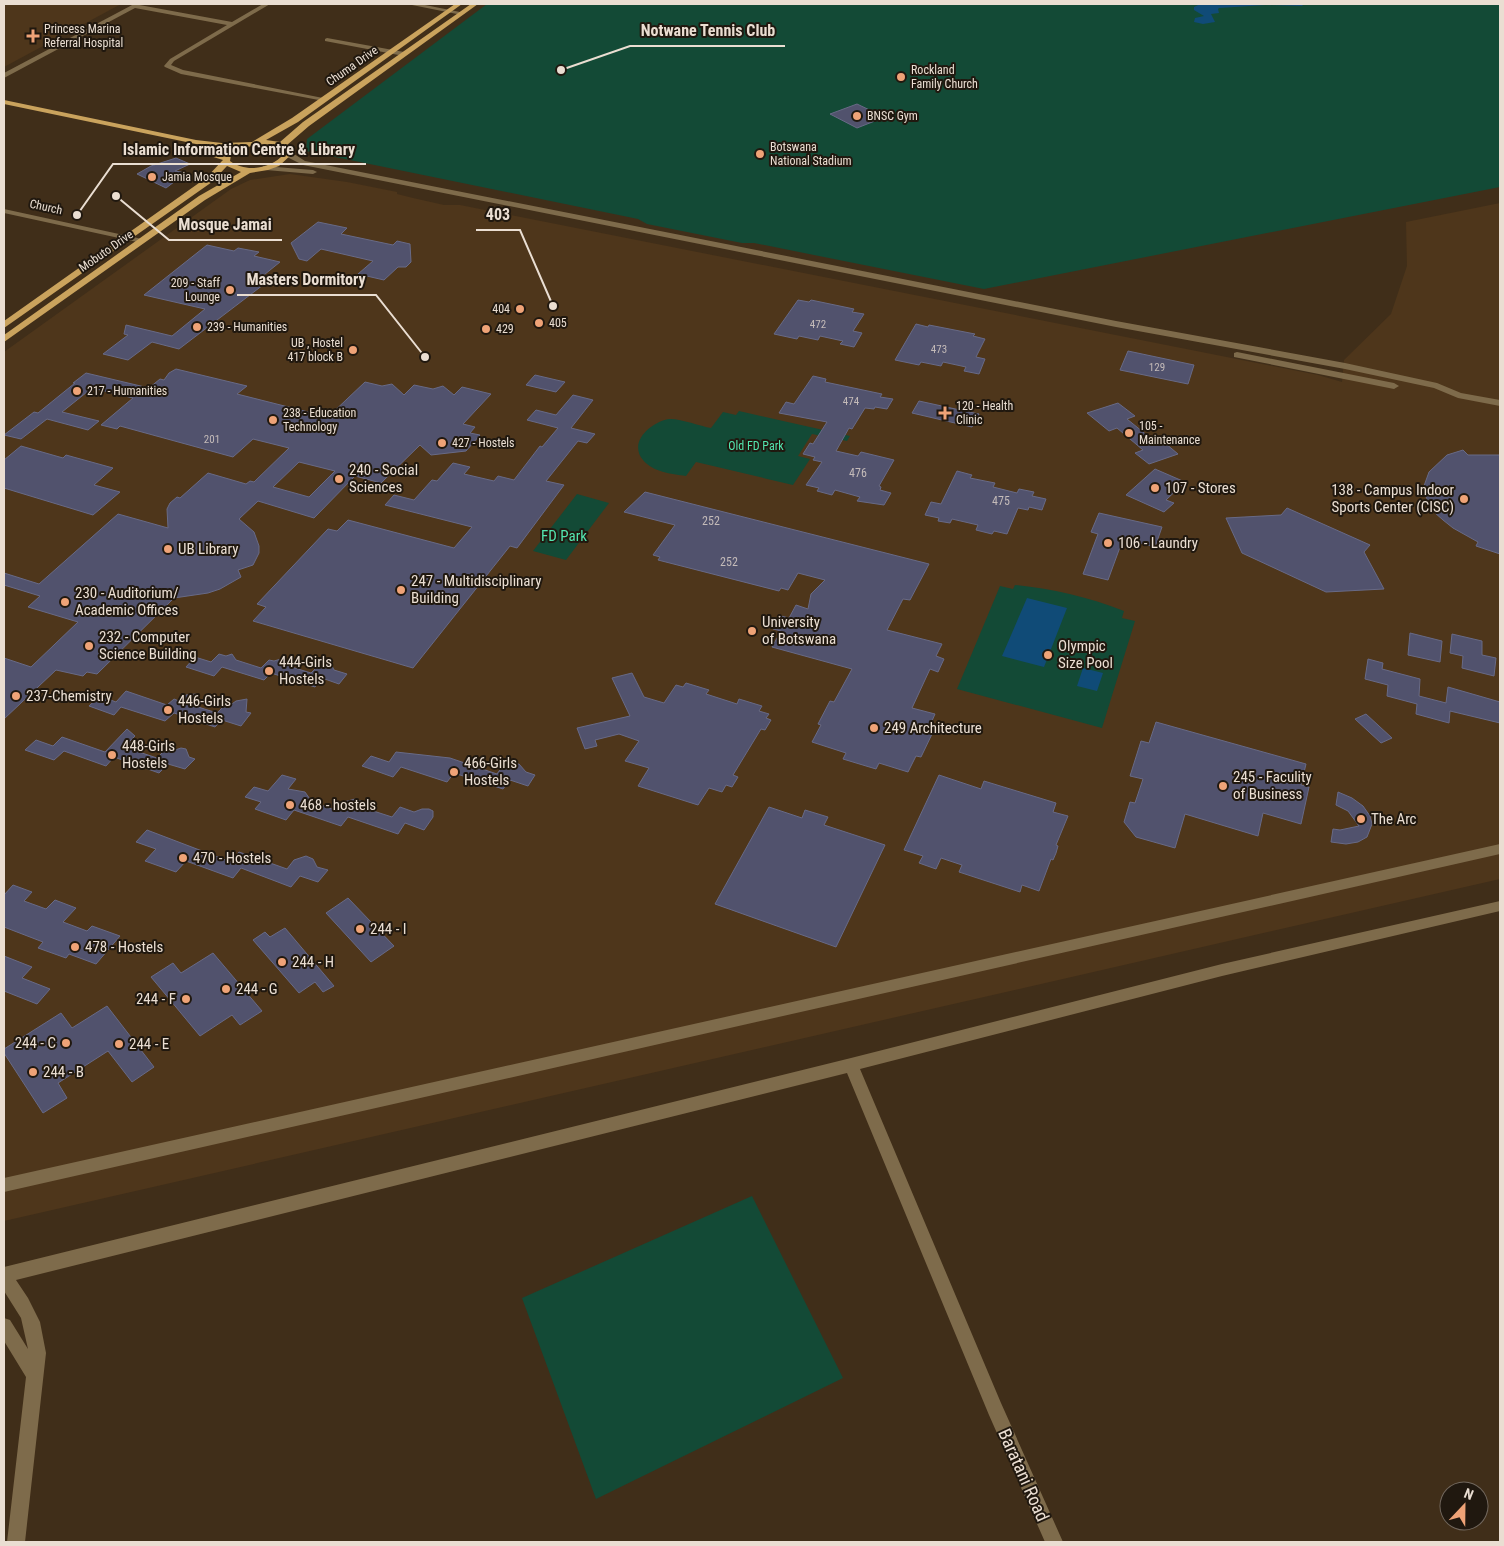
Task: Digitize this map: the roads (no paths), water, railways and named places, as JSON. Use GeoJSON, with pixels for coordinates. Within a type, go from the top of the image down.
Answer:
{"type":"FeatureCollection","features":[{"type":"Feature","properties":{"kind":"main road","name":"Chuma Drive"},"geometry":{"type":"LineString","coordinates":[[255,142],[279,131],[459,4]]}},
{"type":"Feature","properties":{"kind":"main road","name":"Chuma Drive"},"geometry":{"type":"LineString","coordinates":[[282,145],[306,124],[475,4]]}},
{"type":"Feature","properties":{"kind":"main road"},"geometry":{"type":"LineString","coordinates":[[4,102],[203,143],[245,144]]}},
{"type":"Feature","properties":{"kind":"main road"},"geometry":{"type":"LineString","coordinates":[[4,109],[197,148],[225,160],[234,168],[249,170],[266,168],[281,162],[288,154],[287,149],[282,145],[265,142],[245,144],[231,150],[225,160],[209,180],[4,325]]}},
{"type":"Feature","properties":{"kind":"main road","name":"Mobuto Drive"},"geometry":{"type":"LineString","coordinates":[[4,339],[202,198],[249,170]]}},
{"type":"Feature","properties":{"kind":"street"},"geometry":{"type":"LineString","coordinates":[[267,4],[172,60],[167,66],[181,72],[324,99]]}},
{"type":"Feature","properties":{"kind":"street"},"geometry":{"type":"LineString","coordinates":[[410,4],[462,12]]}},
{"type":"Feature","properties":{"kind":"street"},"geometry":{"type":"LineString","coordinates":[[4,76],[136,5],[233,24]]}},
{"type":"Feature","properties":{"kind":"street"},"geometry":{"type":"LineString","coordinates":[[327,40],[404,54]]}},
{"type":"Feature","properties":{"kind":"street"},"geometry":{"type":"LineString","coordinates":[[288,154],[303,163],[1114,327]]}},
{"type":"Feature","properties":{"kind":"street"},"geometry":{"type":"LineString","coordinates":[[266,168],[303,170],[1309,364],[1446,396],[1458,395],[1500,403]]}},
{"type":"Feature","properties":{"kind":"street","name":"Church"},"geometry":{"type":"LineString","coordinates":[[6,214],[142,241]]}},
{"type":"Feature","properties":{"kind":"street"},"geometry":{"type":"LineString","coordinates":[[4,1185],[1500,848]]}},
{"type":"Feature","properties":{"kind":"street"},"geometry":{"type":"LineString","coordinates":[[16,1542],[37,1352],[37,1337],[23,1301],[4,1276],[1222,970],[1500,906]]}},
{"type":"Feature","properties":{"kind":"street","name":"Baratani Road"},"geometry":{"type":"LineString","coordinates":[[850,1065],[995,1409],[1054,1542]]}},
{"type":"Feature","properties":{"kind":"street"},"geometry":{"type":"LineString","coordinates":[[4,1326],[34,1374]]}},
{"type":"Feature","properties":{"kind":"water"},"geometry":{"type":"Polygon","coordinates":[[[1200,4],[1304,4],[1302,6],[1266,5],[1219,8],[1219,13],[1211,14],[1215,22],[1203,24],[1194,22],[1195,18],[1204,16],[1194,10],[1194,7],[1200,4]]]}},
{"type":"Feature","properties":{"kind":"water"},"geometry":{"type":"Polygon","coordinates":[[[1027,598],[1067,608],[1044,667],[1002,656],[1027,598]]]}},
{"type":"Feature","properties":{"kind":"water"},"geometry":{"type":"Polygon","coordinates":[[[1083,668],[1103,673],[1097,691],[1077,686],[1083,668]]]}},
{"type":"Feature","properties":{"kind":"place","name":"Princess Marina Referral Hospital"},"geometry":{"type":"Point","coordinates":[33,36]}},
{"type":"Feature","properties":{"kind":"place","name":"Notwane Tennis Club"},"geometry":{"type":"Point","coordinates":[561,70]}},
{"type":"Feature","properties":{"kind":"place","name":"Rockland Family Church"},"geometry":{"type":"Point","coordinates":[901,77]}},
{"type":"Feature","properties":{"kind":"place","name":"BNSC Gym"},"geometry":{"type":"Point","coordinates":[857,116]}},
{"type":"Feature","properties":{"kind":"place","name":"Botswana National Stadium"},"geometry":{"type":"Point","coordinates":[760,154]}},
{"type":"Feature","properties":{"kind":"place","name":"Jamia Mosque"},"geometry":{"type":"Point","coordinates":[152,177]}},
{"type":"Feature","properties":{"kind":"place","name":"Mosque Jamai"},"geometry":{"type":"Point","coordinates":[116,196]}},
{"type":"Feature","properties":{"kind":"place","name":"Islamic Information Centre & Library"},"geometry":{"type":"Point","coordinates":[77,215]}},
{"type":"Feature","properties":{"kind":"place","name":"209 - Staff Lounge"},"geometry":{"type":"Point","coordinates":[230,290]}},
{"type":"Feature","properties":{"kind":"place","name":"403"},"geometry":{"type":"Point","coordinates":[553,306]}},
{"type":"Feature","properties":{"kind":"place","name":"404"},"geometry":{"type":"Point","coordinates":[520,309]}},
{"type":"Feature","properties":{"kind":"place","name":"405"},"geometry":{"type":"Point","coordinates":[539,323]}},
{"type":"Feature","properties":{"kind":"place","name":"239 - Humanities"},"geometry":{"type":"Point","coordinates":[197,327]}},
{"type":"Feature","properties":{"kind":"place","name":"429"},"geometry":{"type":"Point","coordinates":[486,329]}},
{"type":"Feature","properties":{"kind":"place","name":"UB , Hostel 417 block B"},"geometry":{"type":"Point","coordinates":[353,350]}},
{"type":"Feature","properties":{"kind":"place","name":"Masters Dormitory"},"geometry":{"type":"Point","coordinates":[425,357]}},
{"type":"Feature","properties":{"kind":"place","name":"217 - Humanities"},"geometry":{"type":"Point","coordinates":[77,391]}},
{"type":"Feature","properties":{"kind":"place","name":"120 - Health Clinic"},"geometry":{"type":"Point","coordinates":[945,413]}},
{"type":"Feature","properties":{"kind":"place","name":"238 - Education Technology"},"geometry":{"type":"Point","coordinates":[273,420]}},
{"type":"Feature","properties":{"kind":"place","name":"105 - Maintenance"},"geometry":{"type":"Point","coordinates":[1129,433]}},
{"type":"Feature","properties":{"kind":"place","name":"427 - Hostels"},"geometry":{"type":"Point","coordinates":[442,443]}},
{"type":"Feature","properties":{"kind":"place","name":"240 - Social Sciences"},"geometry":{"type":"Point","coordinates":[339,479]}},
{"type":"Feature","properties":{"kind":"place","name":"107 - Stores"},"geometry":{"type":"Point","coordinates":[1155,488]}},
{"type":"Feature","properties":{"kind":"place","name":"138 - Campus Indoor Sports Center (CISC)"},"geometry":{"type":"Point","coordinates":[1464,499]}},
{"type":"Feature","properties":{"kind":"place","name":"106 - Laundry"},"geometry":{"type":"Point","coordinates":[1108,543]}},
{"type":"Feature","properties":{"kind":"place","name":"UB Library"},"geometry":{"type":"Point","coordinates":[168,549]}},
{"type":"Feature","properties":{"kind":"place","name":"247 - Multidisciplinary Building"},"geometry":{"type":"Point","coordinates":[401,590]}},
{"type":"Feature","properties":{"kind":"place","name":"230 - Auditorium/ Academic Offices"},"geometry":{"type":"Point","coordinates":[65,602]}},
{"type":"Feature","properties":{"kind":"place","name":"University of Botswana"},"geometry":{"type":"Point","coordinates":[752,631]}},
{"type":"Feature","properties":{"kind":"place","name":"232 - Computer Science Building"},"geometry":{"type":"Point","coordinates":[89,646]}},
{"type":"Feature","properties":{"kind":"place","name":"Olympic Size Pool"},"geometry":{"type":"Point","coordinates":[1048,655]}},
{"type":"Feature","properties":{"kind":"place","name":"444-Girls Hostels"},"geometry":{"type":"Point","coordinates":[269,671]}},
{"type":"Feature","properties":{"kind":"place","name":"237-Chemistry"},"geometry":{"type":"Point","coordinates":[16,696]}},
{"type":"Feature","properties":{"kind":"place","name":"446-Girls Hostels"},"geometry":{"type":"Point","coordinates":[168,710]}},
{"type":"Feature","properties":{"kind":"place","name":"249 Architecture"},"geometry":{"type":"Point","coordinates":[874,728]}},
{"type":"Feature","properties":{"kind":"place","name":"448-Girls Hostels"},"geometry":{"type":"Point","coordinates":[112,755]}},
{"type":"Feature","properties":{"kind":"place","name":"466-Girls Hostels"},"geometry":{"type":"Point","coordinates":[454,772]}},
{"type":"Feature","properties":{"kind":"place","name":"245 - Faculity of Business"},"geometry":{"type":"Point","coordinates":[1223,786]}},
{"type":"Feature","properties":{"kind":"place","name":"468 - hostels"},"geometry":{"type":"Point","coordinates":[290,805]}},
{"type":"Feature","properties":{"kind":"place","name":"The Arc"},"geometry":{"type":"Point","coordinates":[1361,819]}},
{"type":"Feature","properties":{"kind":"place","name":"470 - Hostels"},"geometry":{"type":"Point","coordinates":[183,858]}},
{"type":"Feature","properties":{"kind":"place","name":"244 - I"},"geometry":{"type":"Point","coordinates":[360,929]}},
{"type":"Feature","properties":{"kind":"place","name":"478 - Hostels"},"geometry":{"type":"Point","coordinates":[75,947]}},
{"type":"Feature","properties":{"kind":"place","name":"244 - H"},"geometry":{"type":"Point","coordinates":[282,962]}},
{"type":"Feature","properties":{"kind":"place","name":"244 - G"},"geometry":{"type":"Point","coordinates":[226,989]}},
{"type":"Feature","properties":{"kind":"place","name":"244 - F"},"geometry":{"type":"Point","coordinates":[186,999]}},
{"type":"Feature","properties":{"kind":"place","name":"244 - C"},"geometry":{"type":"Point","coordinates":[66,1043]}},
{"type":"Feature","properties":{"kind":"place","name":"244 - E"},"geometry":{"type":"Point","coordinates":[119,1044]}},
{"type":"Feature","properties":{"kind":"place","name":"244 - B"},"geometry":{"type":"Point","coordinates":[33,1072]}},
{"type":"Feature","properties":{"kind":"park label","name":"Old FD Park"},"geometry":{"type":"Point","coordinates":[756,446]}},
{"type":"Feature","properties":{"kind":"park label","name":"FD Park"},"geometry":{"type":"Point","coordinates":[564,536]}}]}
